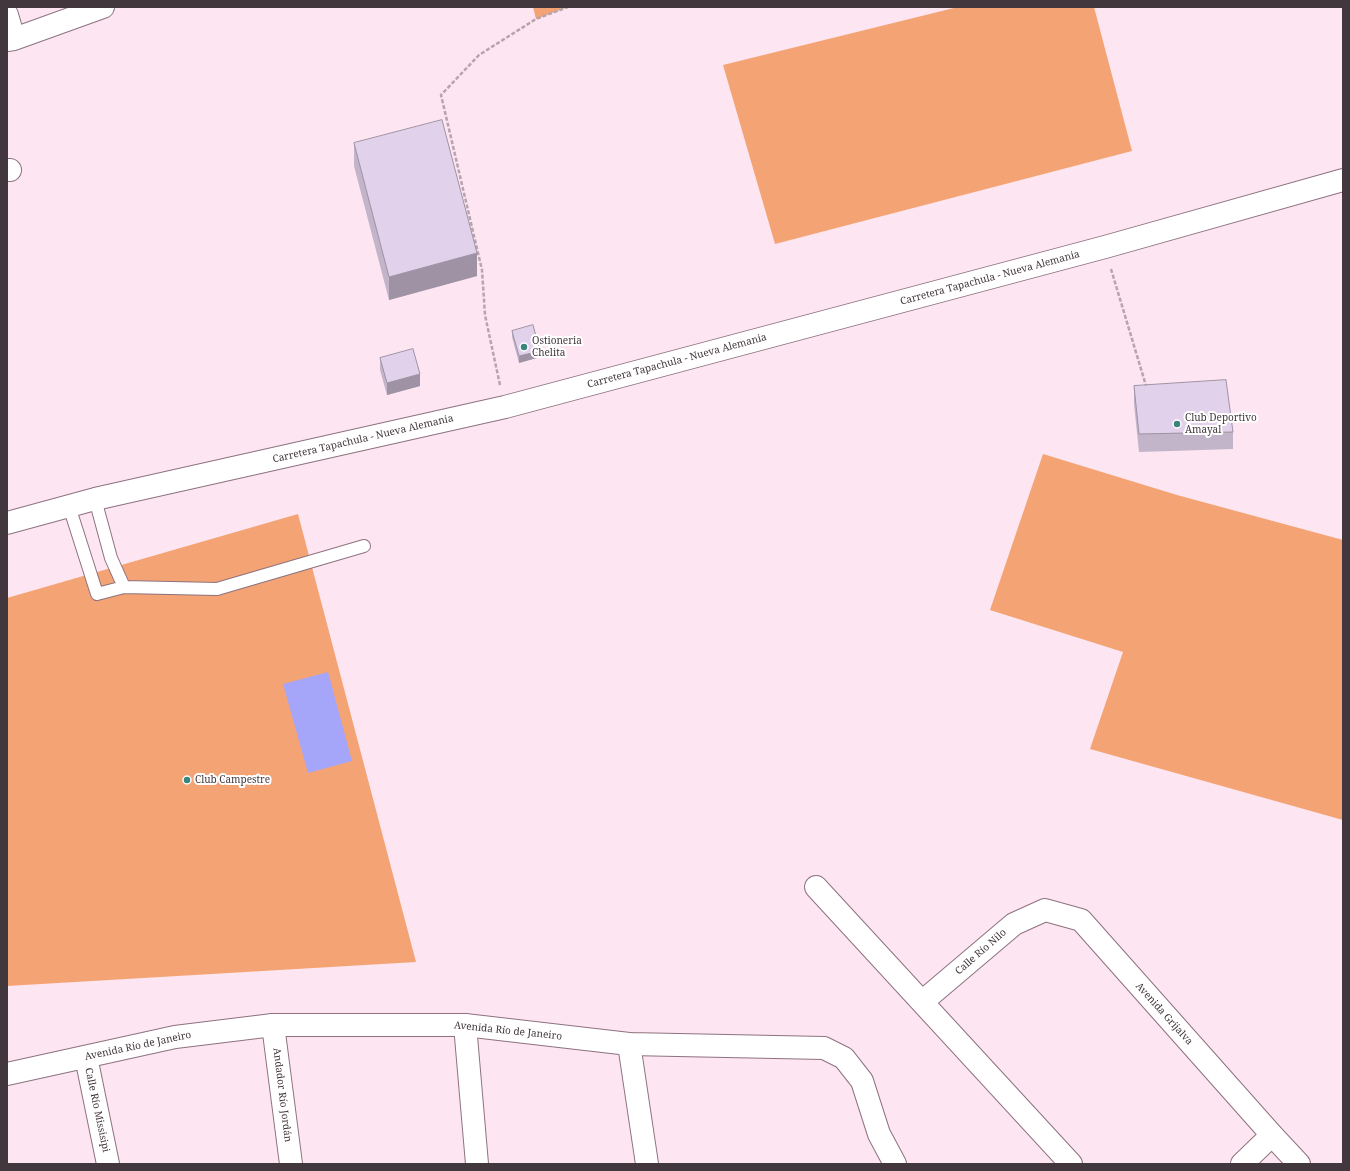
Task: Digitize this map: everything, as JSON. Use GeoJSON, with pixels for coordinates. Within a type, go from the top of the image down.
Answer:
{"type":"FeatureCollection","features":[{"type":"Feature","properties":{"kind":"street"},"geometry":{"type":"LineString","coordinates":[[7,15],[11,39],[103,7]]}},
{"type":"Feature","properties":{"kind":"street","name":"Carretera Tapachula - Nueva Alemania"},"geometry":{"type":"LineString","coordinates":[[7,523],[95,499],[504,407],[1105,247],[1343,180]]}},
{"type":"Feature","properties":{"kind":"street"},"geometry":{"type":"LineString","coordinates":[[816,887],[1071,1164]]}},
{"type":"Feature","properties":{"kind":"street","name":"Calle Río Nilo"},"geometry":{"type":"LineString","coordinates":[[922,1002],[1014,924],[1046,910]]}},
{"type":"Feature","properties":{"kind":"street","name":"Avenida Grijalva"},"geometry":{"type":"LineString","coordinates":[[1046,910],[1081,920],[1299,1164]]}},
{"type":"Feature","properties":{"kind":"street","name":"Avenida Río de Janeiro"},"geometry":{"type":"LineString","coordinates":[[7,1074],[175,1036],[273,1025],[465,1025],[629,1044],[824,1048],[844,1058],[862,1081],[879,1134],[895,1164]]}},
{"type":"Feature","properties":{"kind":"street","name":"Andador Río Jordán"},"geometry":{"type":"LineString","coordinates":[[273,1025],[291,1164]]}},
{"type":"Feature","properties":{"kind":"street"},"geometry":{"type":"LineString","coordinates":[[465,1025],[477,1164]]}},
{"type":"Feature","properties":{"kind":"street"},"geometry":{"type":"LineString","coordinates":[[629,1044],[647,1164]]}},
{"type":"Feature","properties":{"kind":"street","name":"Calle Río Missisipi"},"geometry":{"type":"LineString","coordinates":[[86,1056],[108,1164]]}},
{"type":"Feature","properties":{"kind":"street"},"geometry":{"type":"LineString","coordinates":[[1242,1164],[1272,1135]]}},
{"type":"Feature","properties":{"kind":"lane"},"geometry":{"type":"LineString","coordinates":[[95,499],[111,558],[124,586]]}},
{"type":"Feature","properties":{"kind":"lane"},"geometry":{"type":"LineString","coordinates":[[69,506],[97,594],[124,586],[217,589],[364,546]]}},
{"type":"Feature","properties":{"kind":"path"},"geometry":{"type":"LineString","coordinates":[[504,407],[485,315],[482,270],[441,95],[479,55],[536,19],[568,7]]}},
{"type":"Feature","properties":{"kind":"path"},"geometry":{"type":"LineString","coordinates":[[1105,247],[1149,396]]}},
{"type":"Feature","properties":{"kind":"shaded area"},"geometry":{"type":"Polygon","coordinates":[[[533,7],[568,7],[536,19],[533,7]]]}},
{"type":"Feature","properties":{"kind":"shaded area"},"geometry":{"type":"Polygon","coordinates":[[[958,7],[1094,7],[1132,151],[775,244],[723,65],[958,7]]]}},
{"type":"Feature","properties":{"kind":"shaded area"},"geometry":{"type":"Polygon","coordinates":[[[1043,454],[1177,495],[1343,540],[1343,820],[1090,749],[1123,652],[990,610],[1043,454]]]}},
{"type":"Feature","properties":{"kind":"shaded area","name":"Club Campestre"},"geometry":{"type":"Polygon","coordinates":[[[298,514],[416,962],[7,986],[7,598],[298,514]]]}},
{"type":"Feature","properties":{"kind":"water"},"geometry":{"type":"Polygon","coordinates":[[[328,672],[352,761],[308,773],[283,684],[328,672]]]}},
{"type":"Feature","properties":{"kind":"building"},"geometry":{"type":"Polygon","coordinates":[[[442,120],[477,253],[389,277],[354,143],[442,120]]]}},
{"type":"Feature","properties":{"kind":"building"},"geometry":{"type":"Polygon","coordinates":[[[533,325],[540,351],[519,356],[512,331],[533,325]]]}},
{"type":"Feature","properties":{"kind":"building"},"geometry":{"type":"Polygon","coordinates":[[[413,349],[420,374],[387,383],[380,358],[413,349]]]}},
{"type":"Feature","properties":{"kind":"building"},"geometry":{"type":"Polygon","coordinates":[[[1226,380],[1233,432],[1139,434],[1134,386],[1226,380]]]}},
{"type":"Feature","properties":{"kind":"place","name":"Ostioneria Chelita"},"geometry":{"type":"Point","coordinates":[524,347]}},
{"type":"Feature","properties":{"kind":"place","name":"Club Deportivo Amayal"},"geometry":{"type":"Point","coordinates":[1177,424]}},
{"type":"Feature","properties":{"kind":"place","name":"Club Campestre"},"geometry":{"type":"Point","coordinates":[187,780]}}]}
